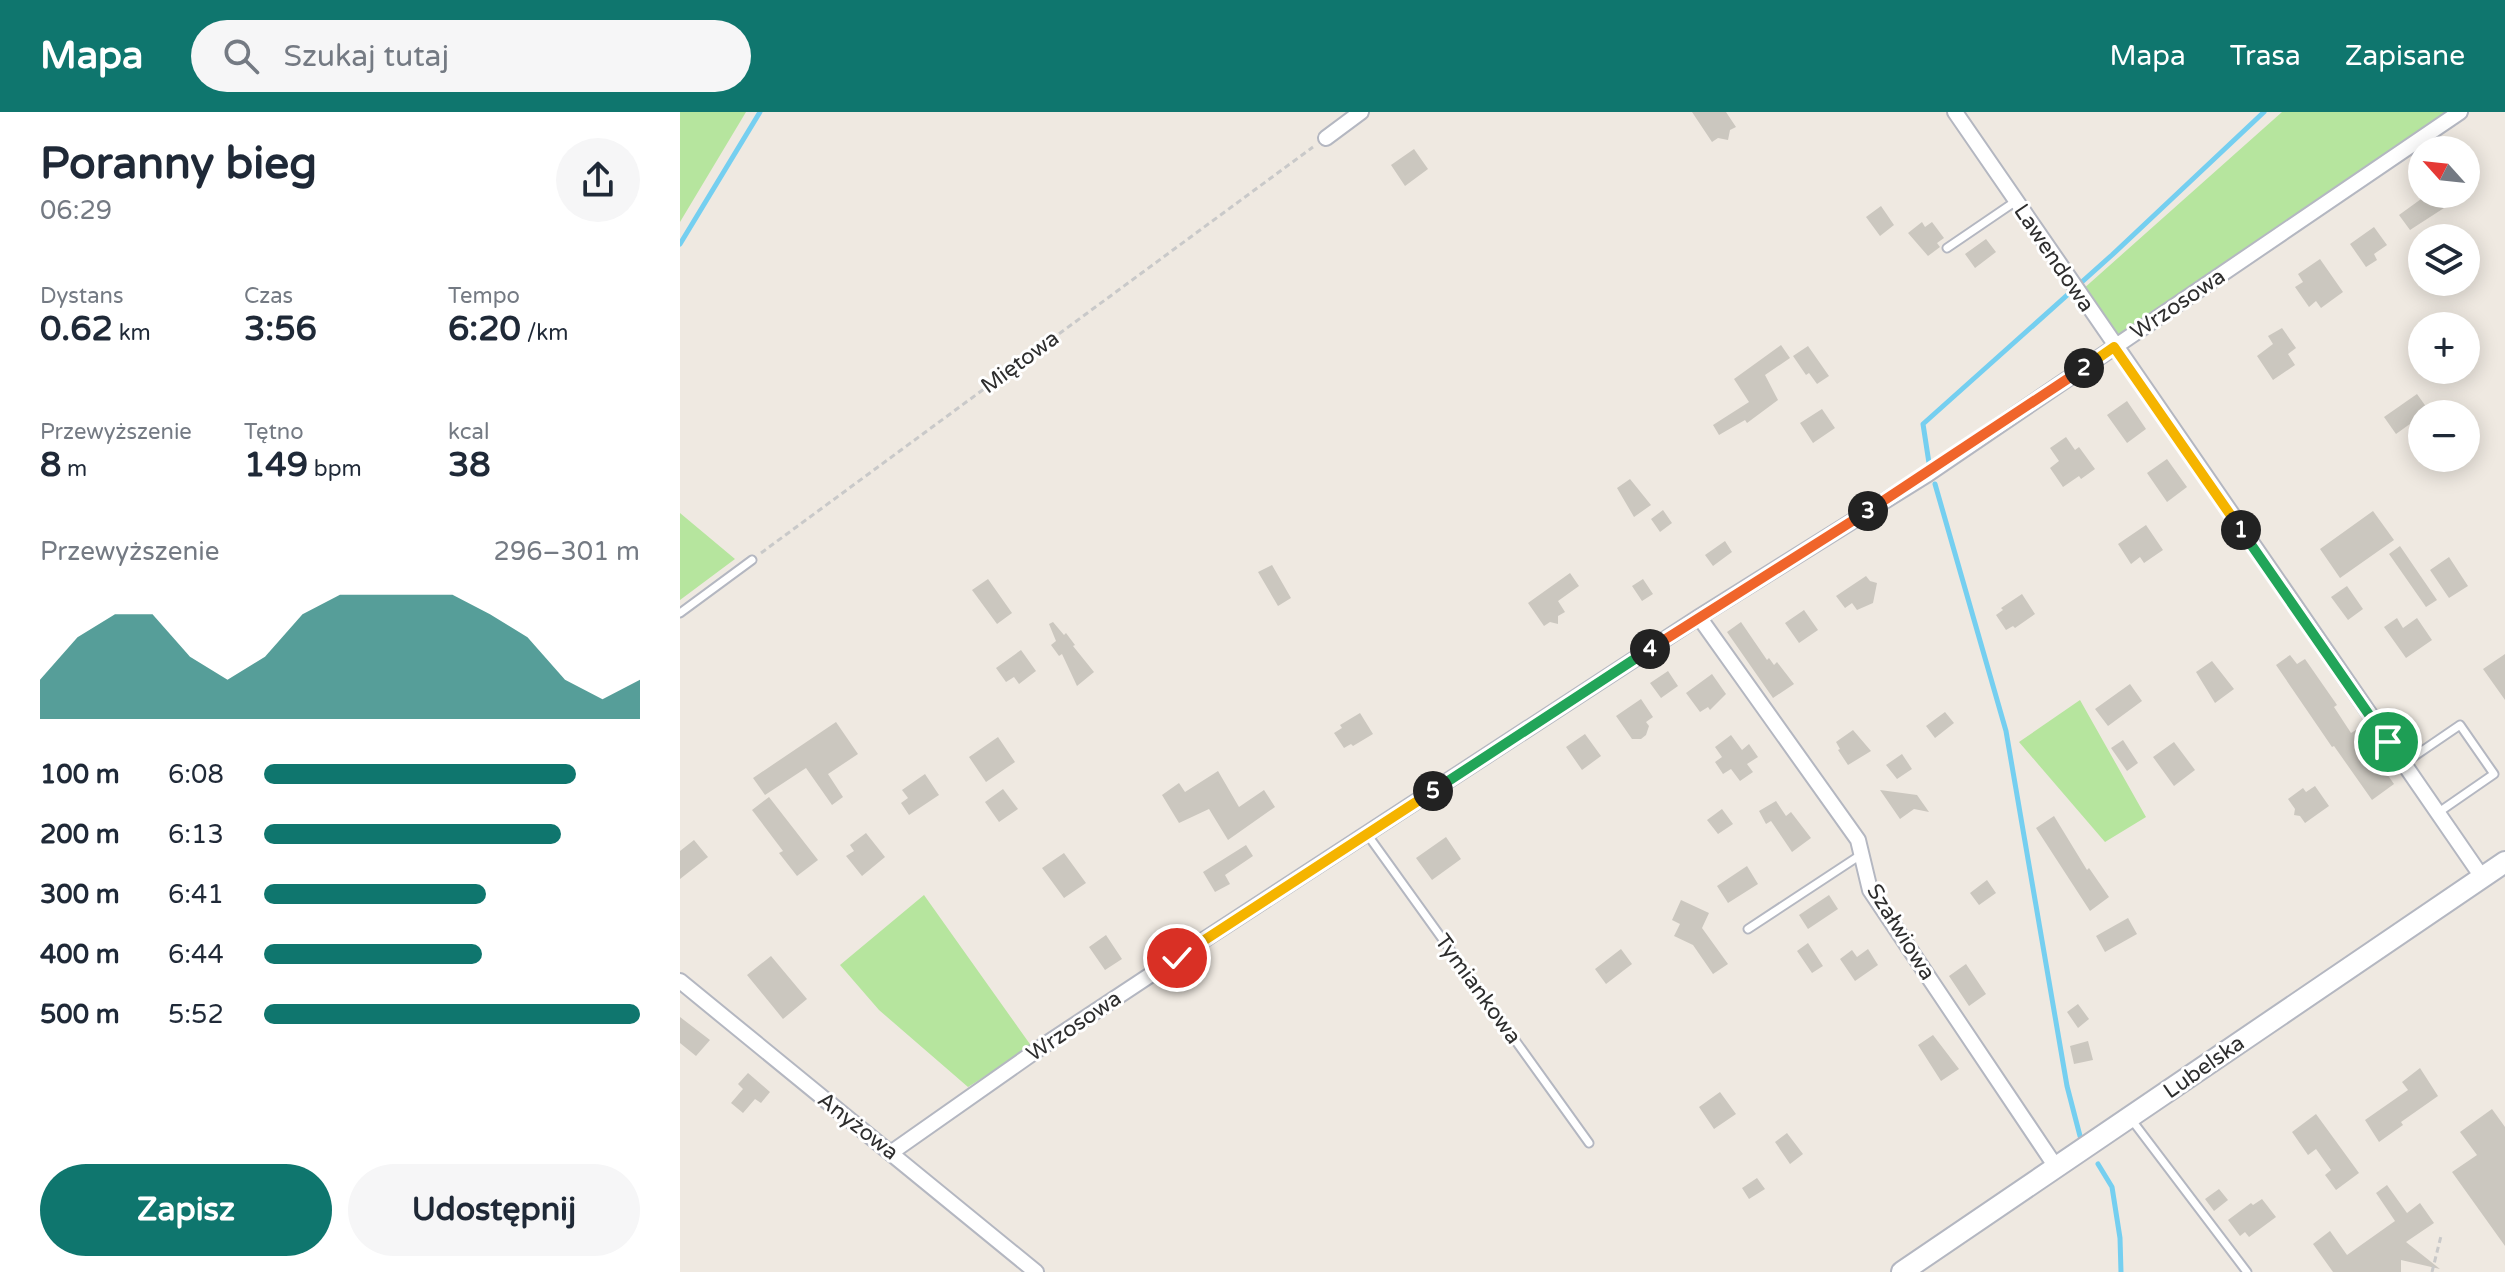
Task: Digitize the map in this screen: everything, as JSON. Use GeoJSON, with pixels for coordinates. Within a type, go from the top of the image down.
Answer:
{"type":"FeatureCollection","features":[{"type":"Feature","properties":{"kind":"main road","name":"Lubelska"},"geometry":{"type":"LineString","coordinates":[[1902,1272],[2505,862]]}},
{"type":"Feature","properties":{"kind":"street"},"geometry":{"type":"LineString","coordinates":[[1326,138],[1361,112]]}},
{"type":"Feature","properties":{"kind":"street","name":"Lawendowa"},"geometry":{"type":"LineString","coordinates":[[1955,112],[2482,877]]}},
{"type":"Feature","properties":{"kind":"street","name":"Wrzosowa"},"geometry":{"type":"LineString","coordinates":[[892,1152],[1040,1048],[1699,617],[1928,474],[2460,112]]}},
{"type":"Feature","properties":{"kind":"street","name":"Szałwiowa"},"geometry":{"type":"LineString","coordinates":[[1699,617],[1858,840],[1870,890],[2056,1167]]}},
{"type":"Feature","properties":{"kind":"street","name":"Anyżowa"},"geometry":{"type":"LineString","coordinates":[[680,981],[1036,1272]]}},
{"type":"Feature","properties":{"kind":"lane"},"geometry":{"type":"LineString","coordinates":[[1947,248],[2016,201]]}},
{"type":"Feature","properties":{"kind":"lane"},"geometry":{"type":"LineString","coordinates":[[680,613],[752,560]]}},
{"type":"Feature","properties":{"kind":"lane"},"geometry":{"type":"LineString","coordinates":[[2403,764],[2460,725],[2494,774],[2437,813]]}},
{"type":"Feature","properties":{"kind":"lane","name":"Tymiankowa"},"geometry":{"type":"LineString","coordinates":[[1367,834],[1589,1143]]}},
{"type":"Feature","properties":{"kind":"lane"},"geometry":{"type":"LineString","coordinates":[[1748,929],[1862,854]]}},
{"type":"Feature","properties":{"kind":"lane"},"geometry":{"type":"LineString","coordinates":[[2130,1117],[2247,1272]]}},
{"type":"Feature","properties":{"kind":"path","name":"Miętowa"},"geometry":{"type":"LineString","coordinates":[[752,560],[1326,138]]}},
{"type":"Feature","properties":{"kind":"path"},"geometry":{"type":"LineString","coordinates":[[2432,1272],[2441,1236]]}},
{"type":"Feature","properties":{"kind":"green space"},"geometry":{"type":"Polygon","coordinates":[[[680,112],[746,112],[680,222],[680,112]]]}},
{"type":"Feature","properties":{"kind":"green space"},"geometry":{"type":"Polygon","coordinates":[[[2282,112],[2450,112],[2415,136],[2408,136],[2408,141],[2116,342],[2082,290],[2282,112]]]}},
{"type":"Feature","properties":{"kind":"green space"},"geometry":{"type":"Polygon","coordinates":[[[680,513],[735,559],[680,600],[680,513]]]}},
{"type":"Feature","properties":{"kind":"green space"},"geometry":{"type":"Polygon","coordinates":[[[2080,700],[2146,817],[2105,842],[2019,742],[2080,700]]]}},
{"type":"Feature","properties":{"kind":"green space"},"geometry":{"type":"Polygon","coordinates":[[[924,895],[1032,1047],[968,1087],[879,1010],[840,965],[924,895]]]}},
{"type":"Feature","properties":{"kind":"building"},"geometry":{"type":"Polygon","coordinates":[[[1692,112],[1726,112],[1736,127],[1730,130],[1728,140],[1718,138],[1712,142],[1692,112]]]}},
{"type":"Feature","properties":{"kind":"building"},"geometry":{"type":"Polygon","coordinates":[[[1414,149],[1428,169],[1405,186],[1391,165],[1414,149]]]}},
{"type":"Feature","properties":{"kind":"building"},"geometry":{"type":"Polygon","coordinates":[[[1881,206],[1894,225],[1880,236],[1866,217],[1881,206]]]}},
{"type":"Feature","properties":{"kind":"building"},"geometry":{"type":"Polygon","coordinates":[[[2409,208],[2444,208],[2419,224],[2408,224],[2408,227],[2399,215],[2409,208]]]}},
{"type":"Feature","properties":{"kind":"building"},"geometry":{"type":"Polygon","coordinates":[[[1922,222],[1925,227],[1932,222],[1944,238],[1937,243],[1940,247],[1928,256],[1908,233],[1922,222]]]}},
{"type":"Feature","properties":{"kind":"building"},"geometry":{"type":"Polygon","coordinates":[[[2374,227],[2387,245],[2374,254],[2377,260],[2366,267],[2350,244],[2374,227]]]}},
{"type":"Feature","properties":{"kind":"building"},"geometry":{"type":"Polygon","coordinates":[[[1986,239],[1996,252],[1975,268],[1965,254],[1986,239]]]}},
{"type":"Feature","properties":{"kind":"building"},"geometry":{"type":"Polygon","coordinates":[[[2320,259],[2343,292],[2321,308],[2316,301],[2309,307],[2295,287],[2303,282],[2298,274],[2320,259]]]}},
{"type":"Feature","properties":{"kind":"building"},"geometry":{"type":"Polygon","coordinates":[[[2282,328],[2296,348],[2288,354],[2295,365],[2273,380],[2257,356],[2273,344],[2268,336],[2282,328]]]}},
{"type":"Feature","properties":{"kind":"building"},"geometry":{"type":"Polygon","coordinates":[[[1781,345],[1790,358],[1765,375],[1778,400],[1747,423],[1745,420],[1719,435],[1713,425],[1749,402],[1734,379],[1781,345]]]}},
{"type":"Feature","properties":{"kind":"building"},"geometry":{"type":"Polygon","coordinates":[[[1808,346],[1829,376],[1817,384],[1809,373],[1806,375],[1793,356],[1808,346]]]}},
{"type":"Feature","properties":{"kind":"building"},"geometry":{"type":"Polygon","coordinates":[[[2408,400],[2408,425],[2396,434],[2384,417],[2408,400]]]}},
{"type":"Feature","properties":{"kind":"building"},"geometry":{"type":"Polygon","coordinates":[[[2127,401],[2146,429],[2127,443],[2107,415],[2127,401]]]}},
{"type":"Feature","properties":{"kind":"building"},"geometry":{"type":"Polygon","coordinates":[[[1822,409],[1835,428],[1813,443],[1800,423],[1822,409]]]}},
{"type":"Feature","properties":{"kind":"building"},"geometry":{"type":"Polygon","coordinates":[[[2066,437],[2075,450],[2079,447],[2095,469],[2063,487],[2050,468],[2059,461],[2050,448],[2066,437]]]}},
{"type":"Feature","properties":{"kind":"building"},"geometry":{"type":"Polygon","coordinates":[[[2167,459],[2187,487],[2167,502],[2147,473],[2167,459]]]}},
{"type":"Feature","properties":{"kind":"building"},"geometry":{"type":"Polygon","coordinates":[[[1630,479],[1651,505],[1634,517],[1617,488],[1630,479]]]}},
{"type":"Feature","properties":{"kind":"building"},"geometry":{"type":"Polygon","coordinates":[[[1663,510],[1672,523],[1660,532],[1651,519],[1663,510]]]}},
{"type":"Feature","properties":{"kind":"building"},"geometry":{"type":"Polygon","coordinates":[[[2373,511],[2394,540],[2340,578],[2320,549],[2373,511]]]}},
{"type":"Feature","properties":{"kind":"building"},"geometry":{"type":"Polygon","coordinates":[[[2146,525],[2163,550],[2144,563],[2140,557],[2131,564],[2118,544],[2146,525]]]}},
{"type":"Feature","properties":{"kind":"building"},"geometry":{"type":"Polygon","coordinates":[[[1725,541],[1732,552],[1713,566],[1705,555],[1725,541]]]}},
{"type":"Feature","properties":{"kind":"building"},"geometry":{"type":"Polygon","coordinates":[[[2400,546],[2437,600],[2426,607],[2389,554],[2400,546]]]}},
{"type":"Feature","properties":{"kind":"building"},"geometry":{"type":"Polygon","coordinates":[[[2449,557],[2468,586],[2449,598],[2430,570],[2449,557]]]}},
{"type":"Feature","properties":{"kind":"building"},"geometry":{"type":"Polygon","coordinates":[[[1272,565],[1291,598],[1278,606],[1258,572],[1272,565]]]}},
{"type":"Feature","properties":{"kind":"building"},"geometry":{"type":"Polygon","coordinates":[[[1570,573],[1579,586],[1558,601],[1565,612],[1558,616],[1558,624],[1550,622],[1544,626],[1528,603],[1570,573]]]}},
{"type":"Feature","properties":{"kind":"building"},"geometry":{"type":"Polygon","coordinates":[[[1866,576],[1877,583],[1873,603],[1857,610],[1852,603],[1845,608],[1836,596],[1866,576]]]}},
{"type":"Feature","properties":{"kind":"building"},"geometry":{"type":"Polygon","coordinates":[[[988,579],[1012,613],[997,624],[972,590],[988,579]]]}},
{"type":"Feature","properties":{"kind":"building"},"geometry":{"type":"Polygon","coordinates":[[[1643,579],[1653,594],[1642,601],[1632,586],[1643,579]]]}},
{"type":"Feature","properties":{"kind":"building"},"geometry":{"type":"Polygon","coordinates":[[[2347,586],[2363,609],[2348,620],[2331,597],[2347,586]]]}},
{"type":"Feature","properties":{"kind":"building"},"geometry":{"type":"Polygon","coordinates":[[[2022,594],[2035,614],[2015,628],[2006,630],[1996,615],[2022,594]]]}},
{"type":"Feature","properties":{"kind":"building"},"geometry":{"type":"Polygon","coordinates":[[[1804,610],[1818,630],[1799,643],[1785,623],[1804,610]]]}},
{"type":"Feature","properties":{"kind":"building"},"geometry":{"type":"Polygon","coordinates":[[[2397,618],[2403,628],[2417,618],[2432,640],[2406,658],[2384,627],[2397,618]]]}},
{"type":"Feature","properties":{"kind":"building"},"geometry":{"type":"Polygon","coordinates":[[[1053,622],[1064,635],[1066,633],[1094,672],[1077,686],[1062,654],[1059,656],[1051,645],[1056,641],[1049,624],[1053,622]]]}},
{"type":"Feature","properties":{"kind":"building"},"geometry":{"type":"Polygon","coordinates":[[[1741,622],[1767,660],[1769,658],[1774,665],[1777,662],[1794,684],[1773,698],[1727,632],[1741,622]]]}},
{"type":"Feature","properties":{"kind":"building"},"geometry":{"type":"Polygon","coordinates":[[[1021,650],[1036,671],[1019,684],[1014,677],[1006,682],[996,668],[1021,650]]]}},
{"type":"Feature","properties":{"kind":"building"},"geometry":{"type":"Polygon","coordinates":[[[2505,654],[2505,700],[2483,669],[2505,654]]]}},
{"type":"Feature","properties":{"kind":"building"},"geometry":{"type":"Polygon","coordinates":[[[2290,655],[2297,664],[2305,659],[2337,705],[2334,707],[2351,733],[2356,730],[2394,784],[2372,800],[2276,665],[2290,655]]]}},
{"type":"Feature","properties":{"kind":"building"},"geometry":{"type":"Polygon","coordinates":[[[2212,661],[2234,689],[2215,703],[2196,672],[2212,661]]]}},
{"type":"Feature","properties":{"kind":"building"},"geometry":{"type":"Polygon","coordinates":[[[1668,671],[1678,686],[1661,698],[1650,683],[1668,671]]]}},
{"type":"Feature","properties":{"kind":"building"},"geometry":{"type":"Polygon","coordinates":[[[1712,674],[1726,694],[1710,710],[1708,707],[1700,712],[1686,693],[1712,674]]]}},
{"type":"Feature","properties":{"kind":"building"},"geometry":{"type":"Polygon","coordinates":[[[2130,684],[2142,701],[2108,726],[2095,709],[2130,684]]]}},
{"type":"Feature","properties":{"kind":"building"},"geometry":{"type":"Polygon","coordinates":[[[1641,699],[1653,717],[1646,722],[1649,726],[1646,735],[1641,739],[1632,739],[1616,716],[1641,699]]]}},
{"type":"Feature","properties":{"kind":"building"},"geometry":{"type":"Polygon","coordinates":[[[1945,712],[1954,723],[1935,738],[1926,726],[1945,712]]]}},
{"type":"Feature","properties":{"kind":"building"},"geometry":{"type":"Polygon","coordinates":[[[1360,713],[1373,734],[1344,748],[1334,733],[1342,728],[1340,725],[1360,713]]]}},
{"type":"Feature","properties":{"kind":"building"},"geometry":{"type":"Polygon","coordinates":[[[836,722],[858,754],[828,774],[843,797],[832,805],[806,768],[765,795],[753,778],[836,722]]]}},
{"type":"Feature","properties":{"kind":"building"},"geometry":{"type":"Polygon","coordinates":[[[1853,730],[1871,751],[1848,765],[1836,742],[1853,730]]]}},
{"type":"Feature","properties":{"kind":"building"},"geometry":{"type":"Polygon","coordinates":[[[1585,734],[1601,756],[1582,770],[1566,747],[1585,734]]]}},
{"type":"Feature","properties":{"kind":"building"},"geometry":{"type":"Polygon","coordinates":[[[1731,735],[1742,750],[1749,744],[1758,757],[1747,764],[1753,772],[1740,781],[1731,769],[1723,774],[1715,762],[1722,757],[1715,747],[1731,735]]]}},
{"type":"Feature","properties":{"kind":"building"},"geometry":{"type":"Polygon","coordinates":[[[998,737],[1015,762],[986,782],[969,757],[998,737]]]}},
{"type":"Feature","properties":{"kind":"building"},"geometry":{"type":"Polygon","coordinates":[[[2123,740],[2138,763],[2127,771],[2111,748],[2123,740]]]}},
{"type":"Feature","properties":{"kind":"building"},"geometry":{"type":"Polygon","coordinates":[[[2174,742],[2195,770],[2174,786],[2153,757],[2174,742]]]}},
{"type":"Feature","properties":{"kind":"building"},"geometry":{"type":"Polygon","coordinates":[[[1902,754],[1912,769],[1897,779],[1886,765],[1902,754]]]}},
{"type":"Feature","properties":{"kind":"building"},"geometry":{"type":"Polygon","coordinates":[[[1218,771],[1239,807],[1264,790],[1275,807],[1228,840],[1209,809],[1179,823],[1162,795],[1179,783],[1185,792],[1218,771]]]}},
{"type":"Feature","properties":{"kind":"building"},"geometry":{"type":"Polygon","coordinates":[[[925,774],[939,795],[909,815],[901,803],[908,798],[902,790],[925,774]]]}},
{"type":"Feature","properties":{"kind":"building"},"geometry":{"type":"Polygon","coordinates":[[[2315,786],[2329,806],[2305,823],[2300,816],[2294,815],[2295,809],[2288,799],[2303,788],[2306,792],[2315,786]]]}},
{"type":"Feature","properties":{"kind":"building"},"geometry":{"type":"Polygon","coordinates":[[[1003,789],[1018,809],[999,822],[985,802],[1003,789]]]}},
{"type":"Feature","properties":{"kind":"building"},"geometry":{"type":"Polygon","coordinates":[[[1880,790],[1917,795],[1929,812],[1914,809],[1900,819],[1880,790]]]}},
{"type":"Feature","properties":{"kind":"building"},"geometry":{"type":"Polygon","coordinates":[[[769,797],[818,860],[797,876],[779,853],[783,851],[752,810],[769,797]]]}},
{"type":"Feature","properties":{"kind":"building"},"geometry":{"type":"Polygon","coordinates":[[[1776,801],[1786,816],[1791,812],[1811,838],[1792,852],[1771,821],[1766,824],[1759,811],[1776,801]]]}},
{"type":"Feature","properties":{"kind":"building"},"geometry":{"type":"Polygon","coordinates":[[[1722,809],[1733,824],[1718,834],[1707,820],[1722,809]]]}},
{"type":"Feature","properties":{"kind":"building"},"geometry":{"type":"Polygon","coordinates":[[[2054,816],[2087,870],[2089,868],[2109,897],[2090,911],[2036,828],[2054,816]]]}},
{"type":"Feature","properties":{"kind":"building"},"geometry":{"type":"Polygon","coordinates":[[[866,833],[885,857],[862,876],[846,856],[854,851],[850,845],[866,833]]]}},
{"type":"Feature","properties":{"kind":"building"},"geometry":{"type":"Polygon","coordinates":[[[1446,837],[1461,859],[1432,880],[1416,858],[1446,837]]]}},
{"type":"Feature","properties":{"kind":"building"},"geometry":{"type":"Polygon","coordinates":[[[694,840],[708,857],[680,879],[680,851],[694,840]]]}},
{"type":"Feature","properties":{"kind":"building"},"geometry":{"type":"Polygon","coordinates":[[[1246,845],[1253,856],[1225,875],[1230,884],[1215,892],[1203,872],[1246,845]]]}},
{"type":"Feature","properties":{"kind":"building"},"geometry":{"type":"Polygon","coordinates":[[[1064,853],[1086,883],[1064,898],[1042,868],[1064,853]]]}},
{"type":"Feature","properties":{"kind":"building"},"geometry":{"type":"Polygon","coordinates":[[[1747,866],[1758,884],[1728,903],[1717,886],[1747,866]]]}},
{"type":"Feature","properties":{"kind":"building"},"geometry":{"type":"Polygon","coordinates":[[[1987,880],[1996,893],[1979,905],[1970,893],[1987,880]]]}},
{"type":"Feature","properties":{"kind":"building"},"geometry":{"type":"Polygon","coordinates":[[[1829,895],[1838,909],[1808,929],[1799,915],[1829,895]]]}},
{"type":"Feature","properties":{"kind":"building"},"geometry":{"type":"Polygon","coordinates":[[[1681,900],[1709,913],[1702,928],[1728,964],[1713,974],[1693,945],[1674,936],[1680,924],[1672,920],[1681,900]]]}},
{"type":"Feature","properties":{"kind":"building"},"geometry":{"type":"Polygon","coordinates":[[[2128,918],[2137,934],[2105,952],[2096,936],[2128,918]]]}},
{"type":"Feature","properties":{"kind":"building"},"geometry":{"type":"Polygon","coordinates":[[[1106,935],[1122,959],[1105,970],[1089,947],[1106,935]]]}},
{"type":"Feature","properties":{"kind":"building"},"geometry":{"type":"Polygon","coordinates":[[[1808,943],[1823,966],[1812,973],[1797,951],[1808,943]]]}},
{"type":"Feature","properties":{"kind":"building"},"geometry":{"type":"Polygon","coordinates":[[[1621,949],[1632,964],[1606,984],[1595,969],[1621,949]]]}},
{"type":"Feature","properties":{"kind":"building"},"geometry":{"type":"Polygon","coordinates":[[[1868,949],[1878,965],[1855,981],[1840,959],[1852,950],[1857,957],[1868,949]]]}},
{"type":"Feature","properties":{"kind":"building"},"geometry":{"type":"Polygon","coordinates":[[[771,956],[807,999],[783,1019],[747,975],[771,956]]]}},
{"type":"Feature","properties":{"kind":"building"},"geometry":{"type":"Polygon","coordinates":[[[1966,964],[1986,994],[1969,1006],[1949,976],[1966,964]]]}},
{"type":"Feature","properties":{"kind":"building"},"geometry":{"type":"Polygon","coordinates":[[[2078,1004],[2089,1019],[2078,1028],[2067,1012],[2078,1004]]]}},
{"type":"Feature","properties":{"kind":"building"},"geometry":{"type":"Polygon","coordinates":[[[680,1017],[710,1040],[696,1056],[680,1043],[680,1017]]]}},
{"type":"Feature","properties":{"kind":"building"},"geometry":{"type":"Polygon","coordinates":[[[1933,1035],[1959,1069],[1941,1081],[1918,1045],[1933,1035]]]}},
{"type":"Feature","properties":{"kind":"building"},"geometry":{"type":"Polygon","coordinates":[[[2088,1041],[2093,1060],[2074,1064],[2070,1046],[2088,1041]]]}},
{"type":"Feature","properties":{"kind":"building"},"geometry":{"type":"Polygon","coordinates":[[[2420,1068],[2438,1096],[2379,1142],[2365,1120],[2408,1090],[2402,1082],[2420,1068]]]}},
{"type":"Feature","properties":{"kind":"building"},"geometry":{"type":"Polygon","coordinates":[[[748,1073],[770,1092],[761,1103],[755,1099],[743,1113],[731,1103],[743,1089],[738,1084],[748,1073]]]}},
{"type":"Feature","properties":{"kind":"building"},"geometry":{"type":"Polygon","coordinates":[[[1720,1092],[1736,1114],[1714,1129],[1699,1107],[1720,1092]]]}},
{"type":"Feature","properties":{"kind":"building"},"geometry":{"type":"Polygon","coordinates":[[[2492,1109],[2505,1127],[2505,1246],[2452,1172],[2477,1155],[2460,1132],[2492,1109]]]}},
{"type":"Feature","properties":{"kind":"building"},"geometry":{"type":"Polygon","coordinates":[[[2316,1114],[2359,1173],[2336,1190],[2325,1175],[2331,1170],[2316,1149],[2308,1155],[2292,1132],[2316,1114]]]}},
{"type":"Feature","properties":{"kind":"building"},"geometry":{"type":"Polygon","coordinates":[[[1787,1133],[1803,1154],[1790,1164],[1775,1142],[1787,1133]]]}},
{"type":"Feature","properties":{"kind":"building"},"geometry":{"type":"Polygon","coordinates":[[[1757,1178],[1765,1189],[1749,1199],[1742,1188],[1757,1178]]]}},
{"type":"Feature","properties":{"kind":"building"},"geometry":{"type":"Polygon","coordinates":[[[2387,1185],[2407,1213],[2420,1203],[2434,1223],[2406,1242],[2440,1269],[2401,1260],[2401,1272],[2333,1272],[2313,1244],[2330,1231],[2347,1255],[2395,1221],[2376,1193],[2387,1185]]]}},
{"type":"Feature","properties":{"kind":"building"},"geometry":{"type":"Polygon","coordinates":[[[2219,1189],[2228,1200],[2214,1211],[2205,1199],[2219,1189]]]}},
{"type":"Feature","properties":{"kind":"building"},"geometry":{"type":"Polygon","coordinates":[[[2262,1199],[2276,1217],[2249,1237],[2245,1232],[2240,1236],[2228,1220],[2262,1199]]]}},
{"type":"Feature","properties":{"kind":"waterway"},"geometry":{"type":"LineString","coordinates":[[680,244],[760,112]]}},
{"type":"Feature","properties":{"kind":"waterway"},"geometry":{"type":"LineString","coordinates":[[1929,463],[1923,424],[2112,255],[2264,112]]}},
{"type":"Feature","properties":{"kind":"waterway"},"geometry":{"type":"LineString","coordinates":[[1935,484],[2006,731],[2067,1086],[2080,1136]]}},
{"type":"Feature","properties":{"kind":"waterway"},"geometry":{"type":"LineString","coordinates":[[2098,1164],[2112,1187],[2120,1238],[2121,1272]]}},
{"type":"Feature","properties":{"kind":"route"},"geometry":{"type":"LineString","coordinates":[[1177,958],[1699,617],[1928,474],[2114,347],[2388,742]]}}]}
